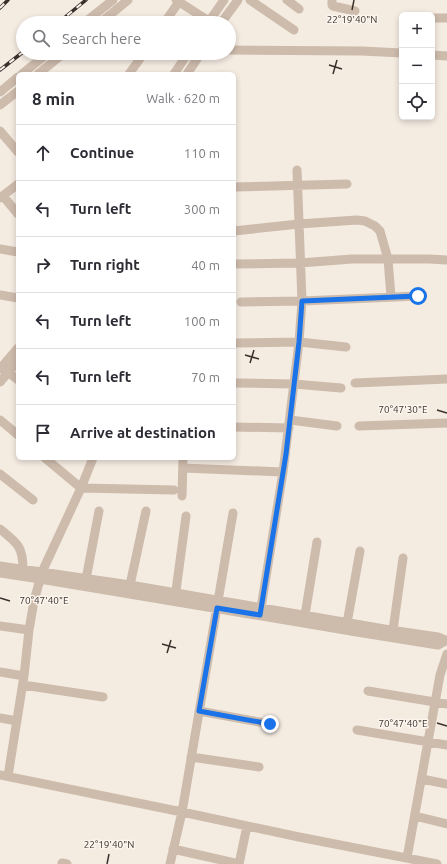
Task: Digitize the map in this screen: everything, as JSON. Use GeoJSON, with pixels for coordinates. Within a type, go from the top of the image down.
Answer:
{"type":"FeatureCollection","features":[{"type":"Feature","properties":{"kind":"street"},"geometry":{"type":"LineString","coordinates":[[93,16],[113,0]]}},
{"type":"Feature","properties":{"kind":"street"},"geometry":{"type":"LineString","coordinates":[[109,16],[128,0]]}},
{"type":"Feature","properties":{"kind":"street"},"geometry":{"type":"LineString","coordinates":[[214,16],[224,0]]}},
{"type":"Feature","properties":{"kind":"street"},"geometry":{"type":"LineString","coordinates":[[227,16],[238,0]]}},
{"type":"Feature","properties":{"kind":"street"},"geometry":{"type":"LineString","coordinates":[[287,0],[299,8]]}},
{"type":"Feature","properties":{"kind":"street"},"geometry":{"type":"LineString","coordinates":[[332,0],[333,6],[355,11]]}},
{"type":"Feature","properties":{"kind":"street"},"geometry":{"type":"LineString","coordinates":[[168,16],[177,1],[201,16]]}},
{"type":"Feature","properties":{"kind":"street"},"geometry":{"type":"LineString","coordinates":[[256,2],[294,30]]}},
{"type":"Feature","properties":{"kind":"street"},"geometry":{"type":"LineString","coordinates":[[435,18],[447,18]]}},
{"type":"Feature","properties":{"kind":"street"},"geometry":{"type":"LineString","coordinates":[[236,50],[362,51],[399,53]]}},
{"type":"Feature","properties":{"kind":"street"},"geometry":{"type":"LineString","coordinates":[[435,55],[447,56]]}},
{"type":"Feature","properties":{"kind":"street"},"geometry":{"type":"LineString","coordinates":[[24,72],[39,60]]}},
{"type":"Feature","properties":{"kind":"street"},"geometry":{"type":"LineString","coordinates":[[40,72],[55,60]]}},
{"type":"Feature","properties":{"kind":"street"},"geometry":{"type":"LineString","coordinates":[[130,72],[139,60]]}},
{"type":"Feature","properties":{"kind":"street"},"geometry":{"type":"LineString","coordinates":[[175,72],[183,60]]}},
{"type":"Feature","properties":{"kind":"street"},"geometry":{"type":"LineString","coordinates":[[188,72],[196,60]]}},
{"type":"Feature","properties":{"kind":"street"},"geometry":{"type":"LineString","coordinates":[[0,92],[16,79]]}},
{"type":"Feature","properties":{"kind":"street"},"geometry":{"type":"LineString","coordinates":[[0,106],[16,93]]}},
{"type":"Feature","properties":{"kind":"street"},"geometry":{"type":"LineString","coordinates":[[0,131],[3,142],[16,147]]}},
{"type":"Feature","properties":{"kind":"street"},"geometry":{"type":"LineString","coordinates":[[261,612],[283,472],[299,342],[302,301],[297,170]]}},
{"type":"Feature","properties":{"kind":"street"},"geometry":{"type":"LineString","coordinates":[[236,187],[347,184]]}},
{"type":"Feature","properties":{"kind":"street"},"geometry":{"type":"LineString","coordinates":[[16,186],[2,197],[16,212]]}},
{"type":"Feature","properties":{"kind":"street"},"geometry":{"type":"LineString","coordinates":[[236,231],[299,224],[357,220],[365,221],[375,226],[380,231],[388,259],[391,297]]}},
{"type":"Feature","properties":{"kind":"street"},"geometry":{"type":"LineString","coordinates":[[0,249],[16,252]]}},
{"type":"Feature","properties":{"kind":"street"},"geometry":{"type":"LineString","coordinates":[[236,264],[300,263],[352,259],[447,260]]}},
{"type":"Feature","properties":{"kind":"street"},"geometry":{"type":"LineString","coordinates":[[0,295],[16,298]]}},
{"type":"Feature","properties":{"kind":"street"},"geometry":{"type":"LineString","coordinates":[[241,302],[418,296]]}},
{"type":"Feature","properties":{"kind":"street"},"geometry":{"type":"LineString","coordinates":[[236,343],[299,342],[346,347]]}},
{"type":"Feature","properties":{"kind":"street"},"geometry":{"type":"LineString","coordinates":[[0,382],[4,371],[16,351]]}},
{"type":"Feature","properties":{"kind":"street"},"geometry":{"type":"LineString","coordinates":[[4,371],[16,362]]}},
{"type":"Feature","properties":{"kind":"street"},"geometry":{"type":"LineString","coordinates":[[4,371],[16,379]]}},
{"type":"Feature","properties":{"kind":"street"},"geometry":{"type":"LineString","coordinates":[[355,384],[447,379]]}},
{"type":"Feature","properties":{"kind":"street"},"geometry":{"type":"LineString","coordinates":[[236,383],[294,384],[341,388]]}},
{"type":"Feature","properties":{"kind":"street"},"geometry":{"type":"LineString","coordinates":[[0,420],[16,433]]}},
{"type":"Feature","properties":{"kind":"street"},"geometry":{"type":"LineString","coordinates":[[359,426],[447,423]]}},
{"type":"Feature","properties":{"kind":"street"},"geometry":{"type":"LineString","coordinates":[[236,427],[289,424],[337,426]]}},
{"type":"Feature","properties":{"kind":"street"},"geometry":{"type":"LineString","coordinates":[[47,460],[81,488],[178,493],[183,460]]}},
{"type":"Feature","properties":{"kind":"street"},"geometry":{"type":"LineString","coordinates":[[92,460],[41,575],[34,601],[29,630],[17,721],[4,775],[299,838],[437,864]]}},
{"type":"Feature","properties":{"kind":"street"},"geometry":{"type":"LineString","coordinates":[[183,468],[283,472]]}},
{"type":"Feature","properties":{"kind":"street"},"geometry":{"type":"LineString","coordinates":[[0,474],[33,500]]}},
{"type":"Feature","properties":{"kind":"street"},"geometry":{"type":"LineString","coordinates":[[86,579],[99,511]]}},
{"type":"Feature","properties":{"kind":"street"},"geometry":{"type":"LineString","coordinates":[[130,586],[146,512]]}},
{"type":"Feature","properties":{"kind":"street"},"geometry":{"type":"LineString","coordinates":[[170,864],[182,812],[233,513]]}},
{"type":"Feature","properties":{"kind":"street"},"geometry":{"type":"LineString","coordinates":[[175,597],[186,516]]}},
{"type":"Feature","properties":{"kind":"street"},"geometry":{"type":"LineString","coordinates":[[0,529],[19,546],[23,557],[24,569]]}},
{"type":"Feature","properties":{"kind":"street"},"geometry":{"type":"LineString","coordinates":[[304,619],[317,542]]}},
{"type":"Feature","properties":{"kind":"street"},"geometry":{"type":"LineString","coordinates":[[347,623],[360,551]]}},
{"type":"Feature","properties":{"kind":"street"},"geometry":{"type":"LineString","coordinates":[[393,630],[403,558]]}},
{"type":"Feature","properties":{"kind":"street"},"geometry":{"type":"LineString","coordinates":[[0,566],[24,569],[41,575],[304,619],[438,645],[446,640]]}},
{"type":"Feature","properties":{"kind":"street"},"geometry":{"type":"LineString","coordinates":[[0,573],[86,579],[130,586],[175,597]]}},
{"type":"Feature","properties":{"kind":"street"},"geometry":{"type":"LineString","coordinates":[[304,619],[347,623],[438,637],[446,640]]}},
{"type":"Feature","properties":{"kind":"street"},"geometry":{"type":"LineString","coordinates":[[0,626],[29,630]]}},
{"type":"Feature","properties":{"kind":"street"},"geometry":{"type":"LineString","coordinates":[[407,858],[440,675],[447,654]]}},
{"type":"Feature","properties":{"kind":"street"},"geometry":{"type":"LineString","coordinates":[[0,672],[23,680],[103,697]]}},
{"type":"Feature","properties":{"kind":"street"},"geometry":{"type":"LineString","coordinates":[[368,691],[447,704]]}},
{"type":"Feature","properties":{"kind":"street"},"geometry":{"type":"LineString","coordinates":[[199,711],[270,724]]}},
{"type":"Feature","properties":{"kind":"street"},"geometry":{"type":"LineString","coordinates":[[0,718],[17,721]]}},
{"type":"Feature","properties":{"kind":"street"},"geometry":{"type":"LineString","coordinates":[[357,730],[447,745]]}},
{"type":"Feature","properties":{"kind":"street"},"geometry":{"type":"LineString","coordinates":[[191,757],[259,768]]}},
{"type":"Feature","properties":{"kind":"street"},"geometry":{"type":"LineString","coordinates":[[422,779],[447,784]]}},
{"type":"Feature","properties":{"kind":"street"},"geometry":{"type":"LineString","coordinates":[[415,816],[447,824]]}},
{"type":"Feature","properties":{"kind":"street"},"geometry":{"type":"LineString","coordinates":[[173,849],[239,864],[247,826]]}},
{"type":"Feature","properties":{"kind":"street"},"geometry":{"type":"LineString","coordinates":[[386,864],[388,854]]}},
{"type":"Feature","properties":{"kind":"railway"},"geometry":{"type":"LineString","coordinates":[[0,8],[8,0]]}},
{"type":"Feature","properties":{"kind":"railway"},"geometry":{"type":"LineString","coordinates":[[67,16],[86,0]]}},
{"type":"Feature","properties":{"kind":"railway"},"geometry":{"type":"LineString","coordinates":[[0,70],[16,57]]}},
{"type":"Feature","properties":{"kind":"route"},"geometry":{"type":"LineString","coordinates":[[270,724],[199,711],[217,608],[260,615],[262,608],[286,454],[299,342],[302,301],[418,296]]}}]}
